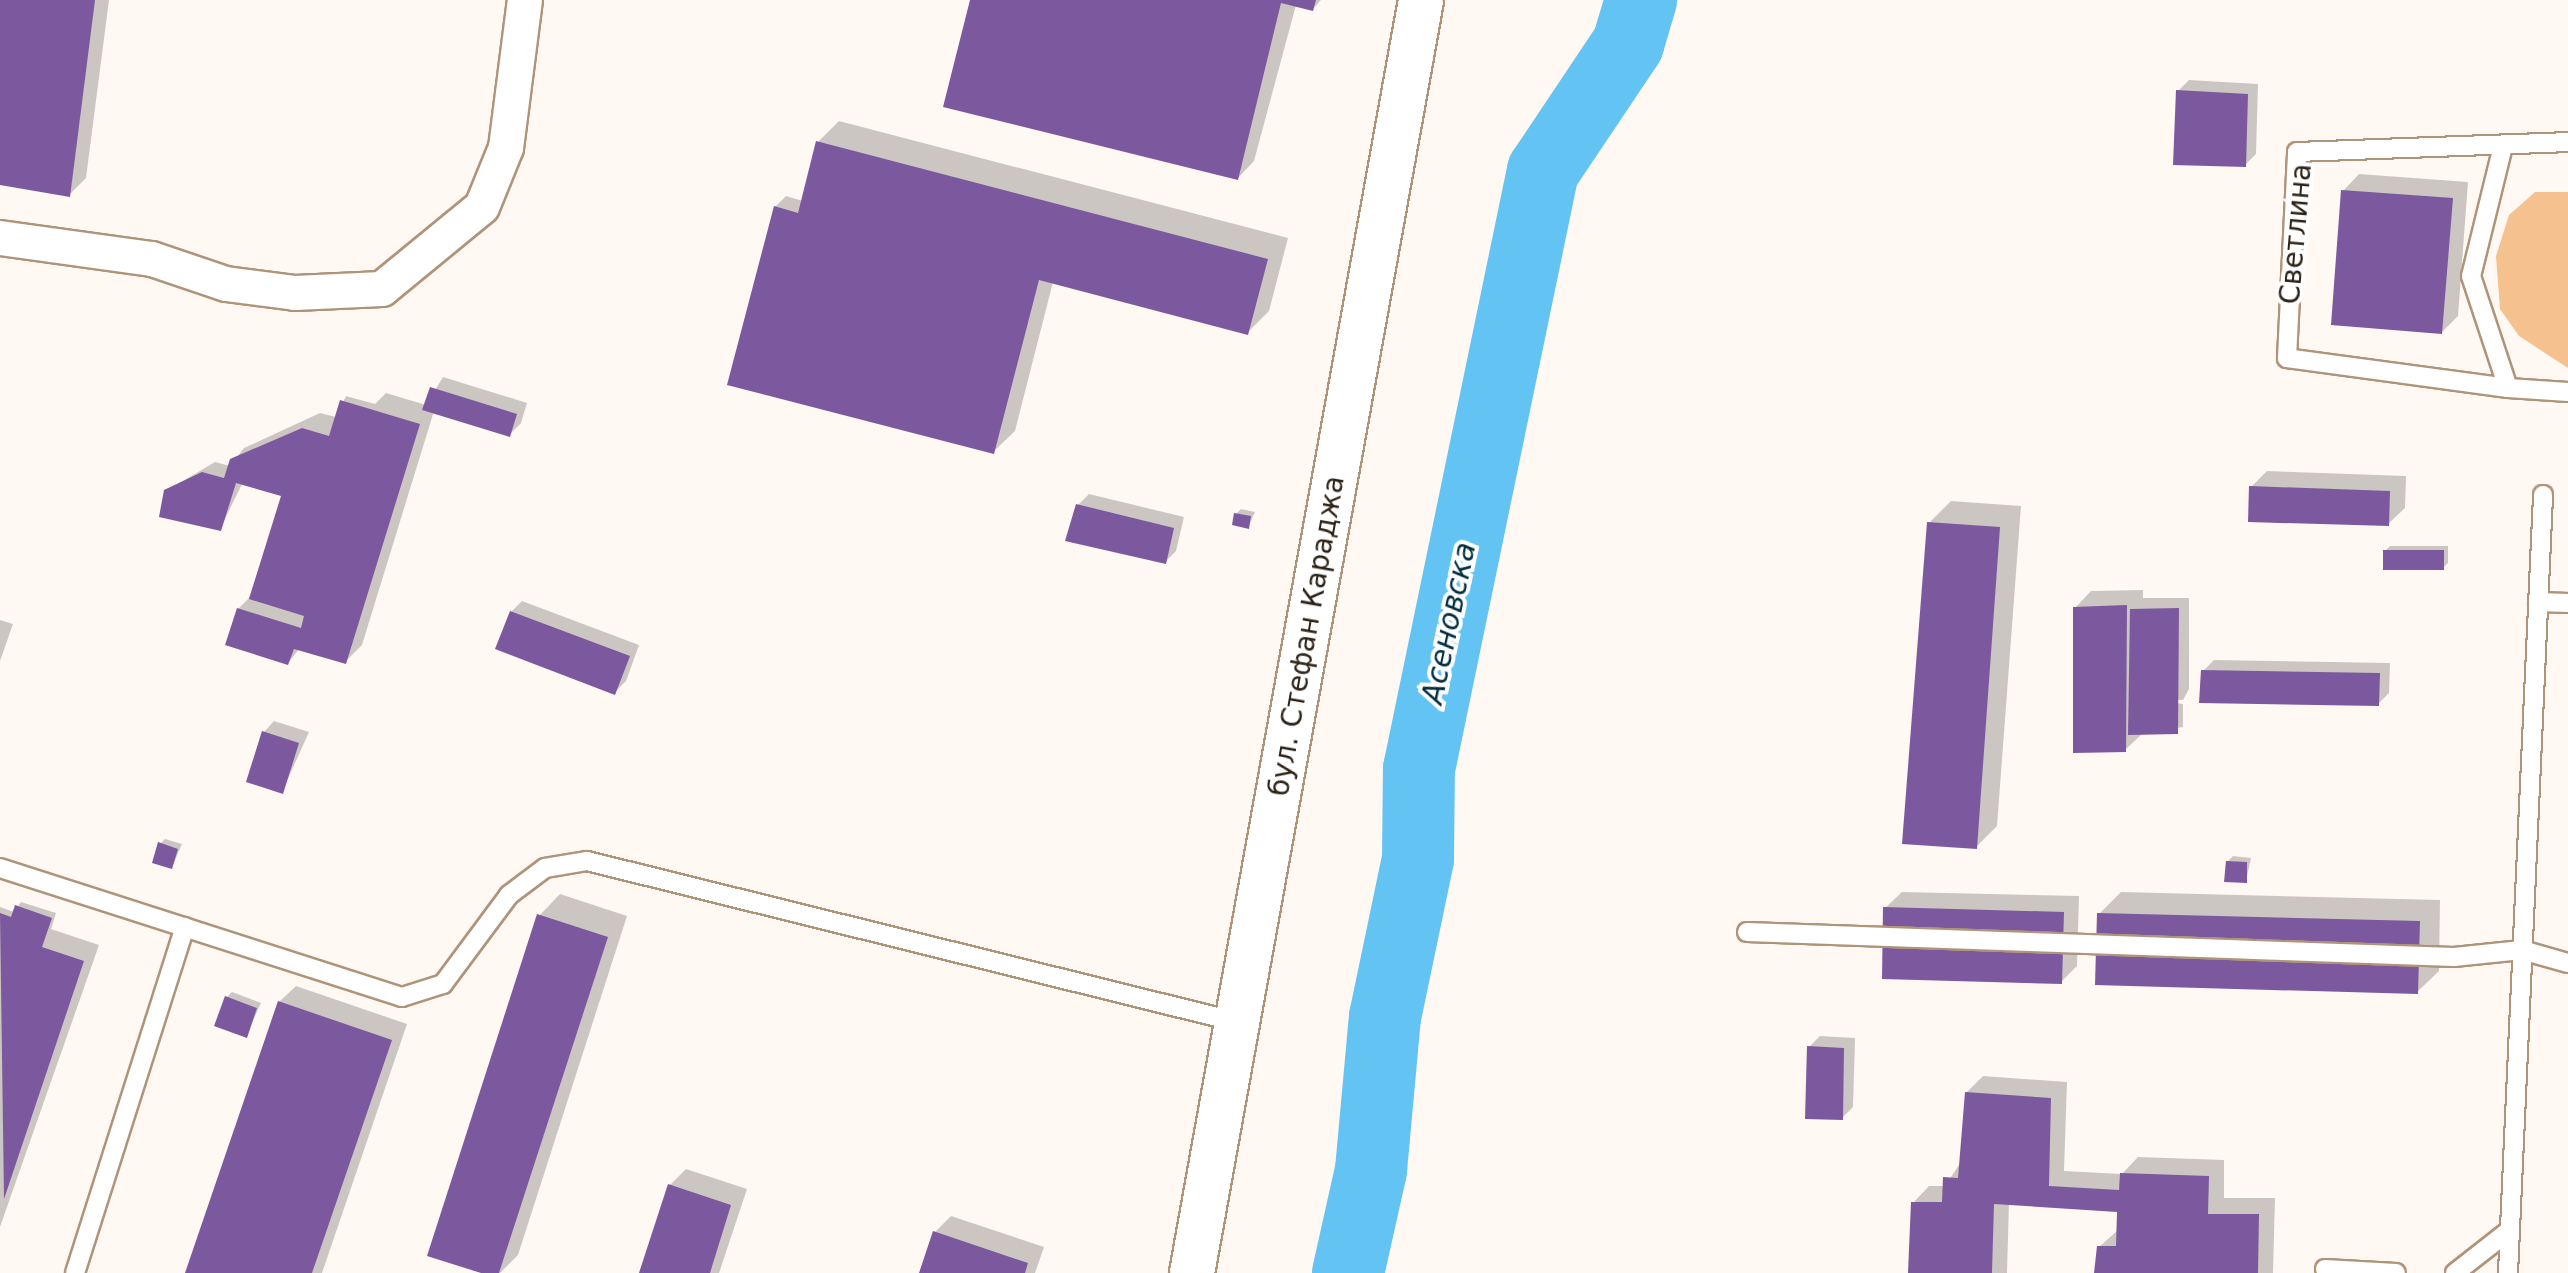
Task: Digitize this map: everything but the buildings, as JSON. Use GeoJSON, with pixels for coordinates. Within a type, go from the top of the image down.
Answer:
{"type":"FeatureCollection","features":[{"type":"Feature","properties":{"kind":"main road","name":"бул. Стефан Караджа"},"geometry":{"type":"LineString","coordinates":[[1192,1273],[1421,0]]}},
{"type":"Feature","properties":{"kind":"street"},"geometry":{"type":"LineString","coordinates":[[0,238],[152,259],[226,284],[295,293],[382,289],[482,207],[506,148],[525,0]]}},
{"type":"Feature","properties":{"kind":"lane","name":"Светлина"},"geometry":{"type":"LineString","coordinates":[[2508,388],[2287,358],[2297,152],[2568,142]]}},
{"type":"Feature","properties":{"kind":"lane"},"geometry":{"type":"LineString","coordinates":[[2503,146],[2471,276],[2508,388],[2568,392]]}},
{"type":"Feature","properties":{"kind":"lane"},"geometry":{"type":"LineString","coordinates":[[2508,1273],[2543,495]]}},
{"type":"Feature","properties":{"kind":"lane"},"geometry":{"type":"LineString","coordinates":[[2538,602],[2568,603]]}},
{"type":"Feature","properties":{"kind":"lane"},"geometry":{"type":"LineString","coordinates":[[0,868],[402,997],[443,984],[509,895],[545,868],[587,861],[1237,1022]]}},
{"type":"Feature","properties":{"kind":"lane"},"geometry":{"type":"LineString","coordinates":[[75,1273],[185,927]]}},
{"type":"Feature","properties":{"kind":"lane"},"geometry":{"type":"LineString","coordinates":[[1747,932],[2454,957],[2522,950],[2568,963]]}},
{"type":"Feature","properties":{"kind":"lane"},"geometry":{"type":"LineString","coordinates":[[2455,1273],[2510,1230]]}},
{"type":"Feature","properties":{"kind":"lane"},"geometry":{"type":"LineString","coordinates":[[2325,1269],[2396,1273]]}},
{"type":"Feature","properties":{"kind":"shaded area"},"geometry":{"type":"Polygon","coordinates":[[[2535,192],[2568,192],[2568,368],[2519,336],[2500,309],[2496,256],[2509,215],[2535,192]]]}},
{"type":"Feature","properties":{"kind":"waterway","name":"Асеновска"},"geometry":{"type":"LineString","coordinates":[[1348,1273],[1371,1170],[1385,1017],[1418,859],[1419,769],[1543,171],[1628,44],[1641,0]]}}]}
